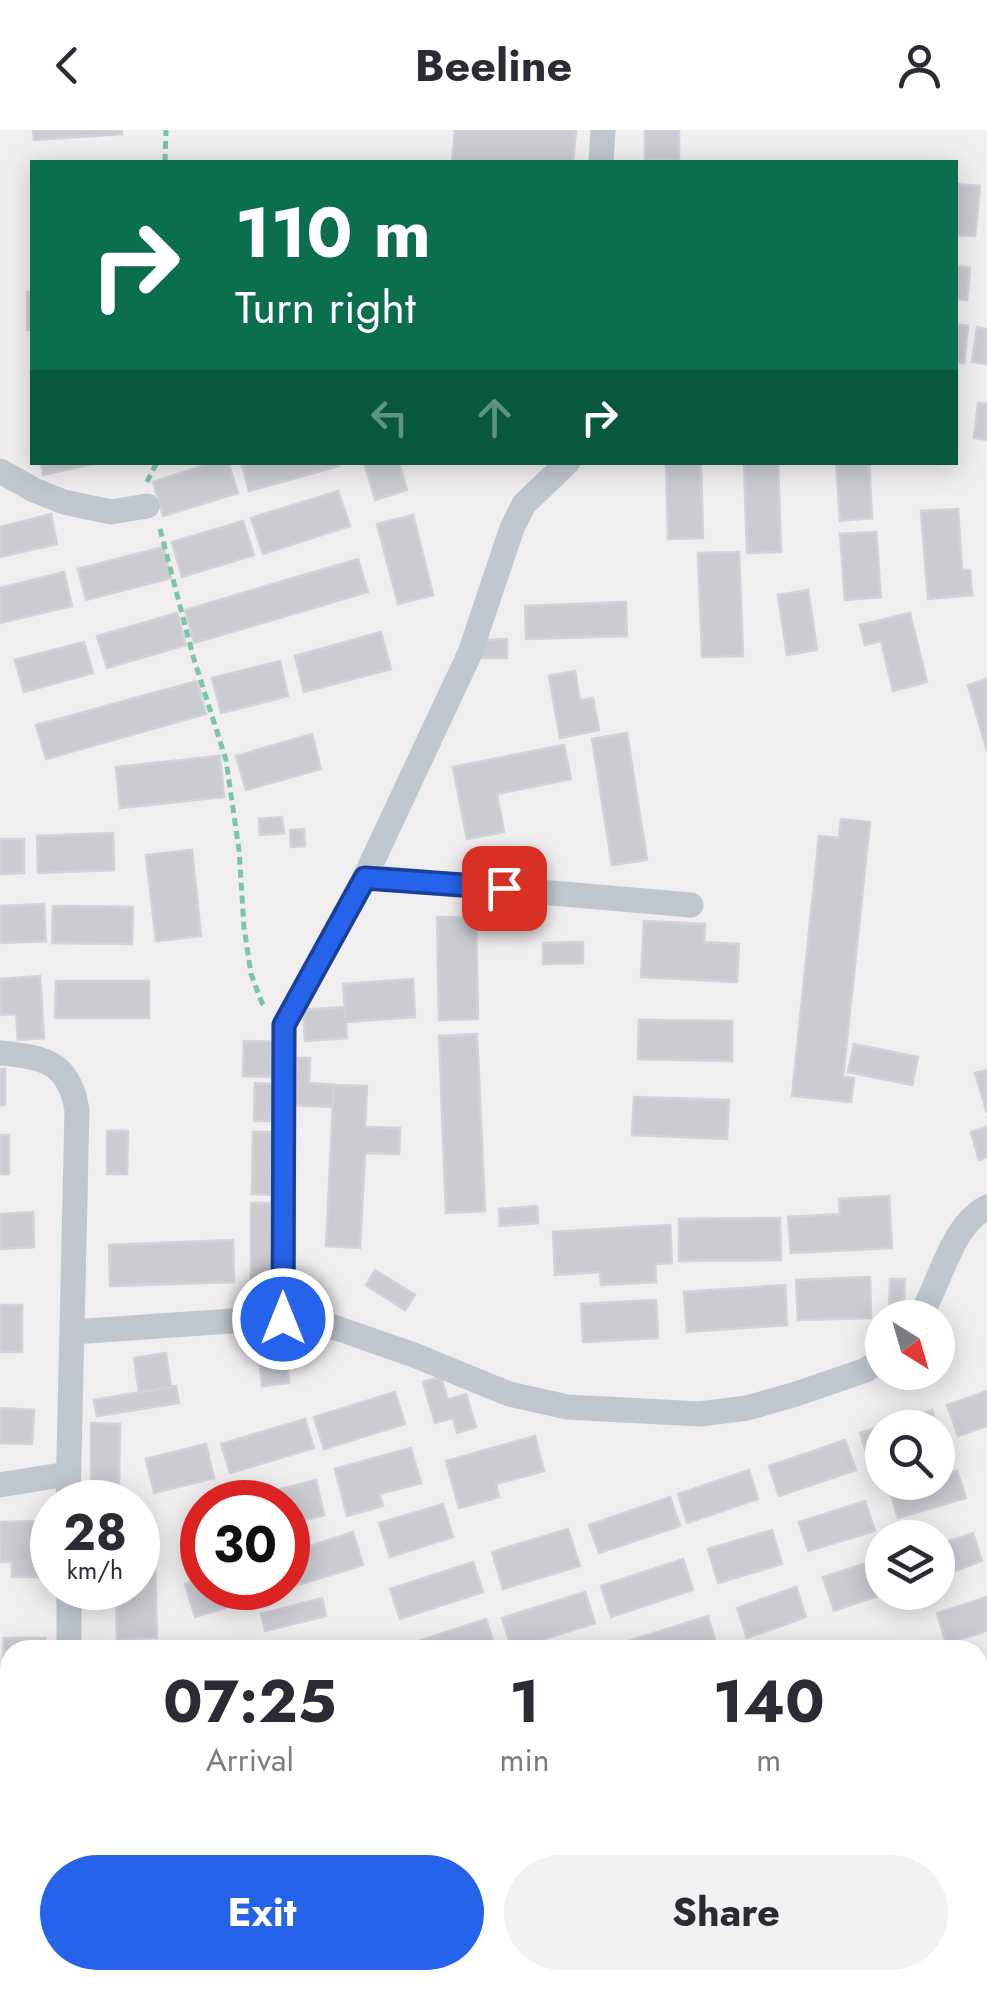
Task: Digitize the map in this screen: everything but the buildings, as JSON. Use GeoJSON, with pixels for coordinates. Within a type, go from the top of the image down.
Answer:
{"type":"FeatureCollection","features":[{"type":"Feature","properties":{"kind":"street"},"geometry":{"type":"LineString","coordinates":[[601,160],[603,130]]}},
{"type":"Feature","properties":{"kind":"street"},"geometry":{"type":"LineString","coordinates":[[283,1319],[284,1025],[365,878],[470,653],[512,528],[524,504],[565,465]]}},
{"type":"Feature","properties":{"kind":"street"},"geometry":{"type":"LineString","coordinates":[[0,471],[64,502],[111,512],[146,506]]}},
{"type":"Feature","properties":{"kind":"street"},"geometry":{"type":"LineString","coordinates":[[365,878],[690,905]]}},
{"type":"Feature","properties":{"kind":"street"},"geometry":{"type":"LineString","coordinates":[[0,1053],[32,1056],[54,1064],[66,1078],[77,1110],[68,1480]]}},
{"type":"Feature","properties":{"kind":"street"},"geometry":{"type":"LineString","coordinates":[[927,1300],[956,1238],[974,1214],[987,1207]]}},
{"type":"Feature","properties":{"kind":"street"},"geometry":{"type":"LineString","coordinates":[[73,1332],[283,1319],[322,1324],[509,1394],[567,1407],[642,1412],[700,1414],[747,1408],[865,1370]]}},
{"type":"Feature","properties":{"kind":"street"},"geometry":{"type":"LineString","coordinates":[[0,1486],[68,1474]]}},
{"type":"Feature","properties":{"kind":"street"},"geometry":{"type":"LineString","coordinates":[[69,1610],[69,1640]]}},
{"type":"Feature","properties":{"kind":"path"},"geometry":{"type":"LineString","coordinates":[[165,160],[166,130]]}},
{"type":"Feature","properties":{"kind":"path"},"geometry":{"type":"LineString","coordinates":[[155,465],[147,480],[146,506],[160,527],[193,656],[226,760],[251,974],[262,1003],[284,1025]]}},
{"type":"Feature","properties":{"kind":"route"},"geometry":{"type":"LineString","coordinates":[[283,1319],[284,1025],[365,878],[504,888]]}}]}
